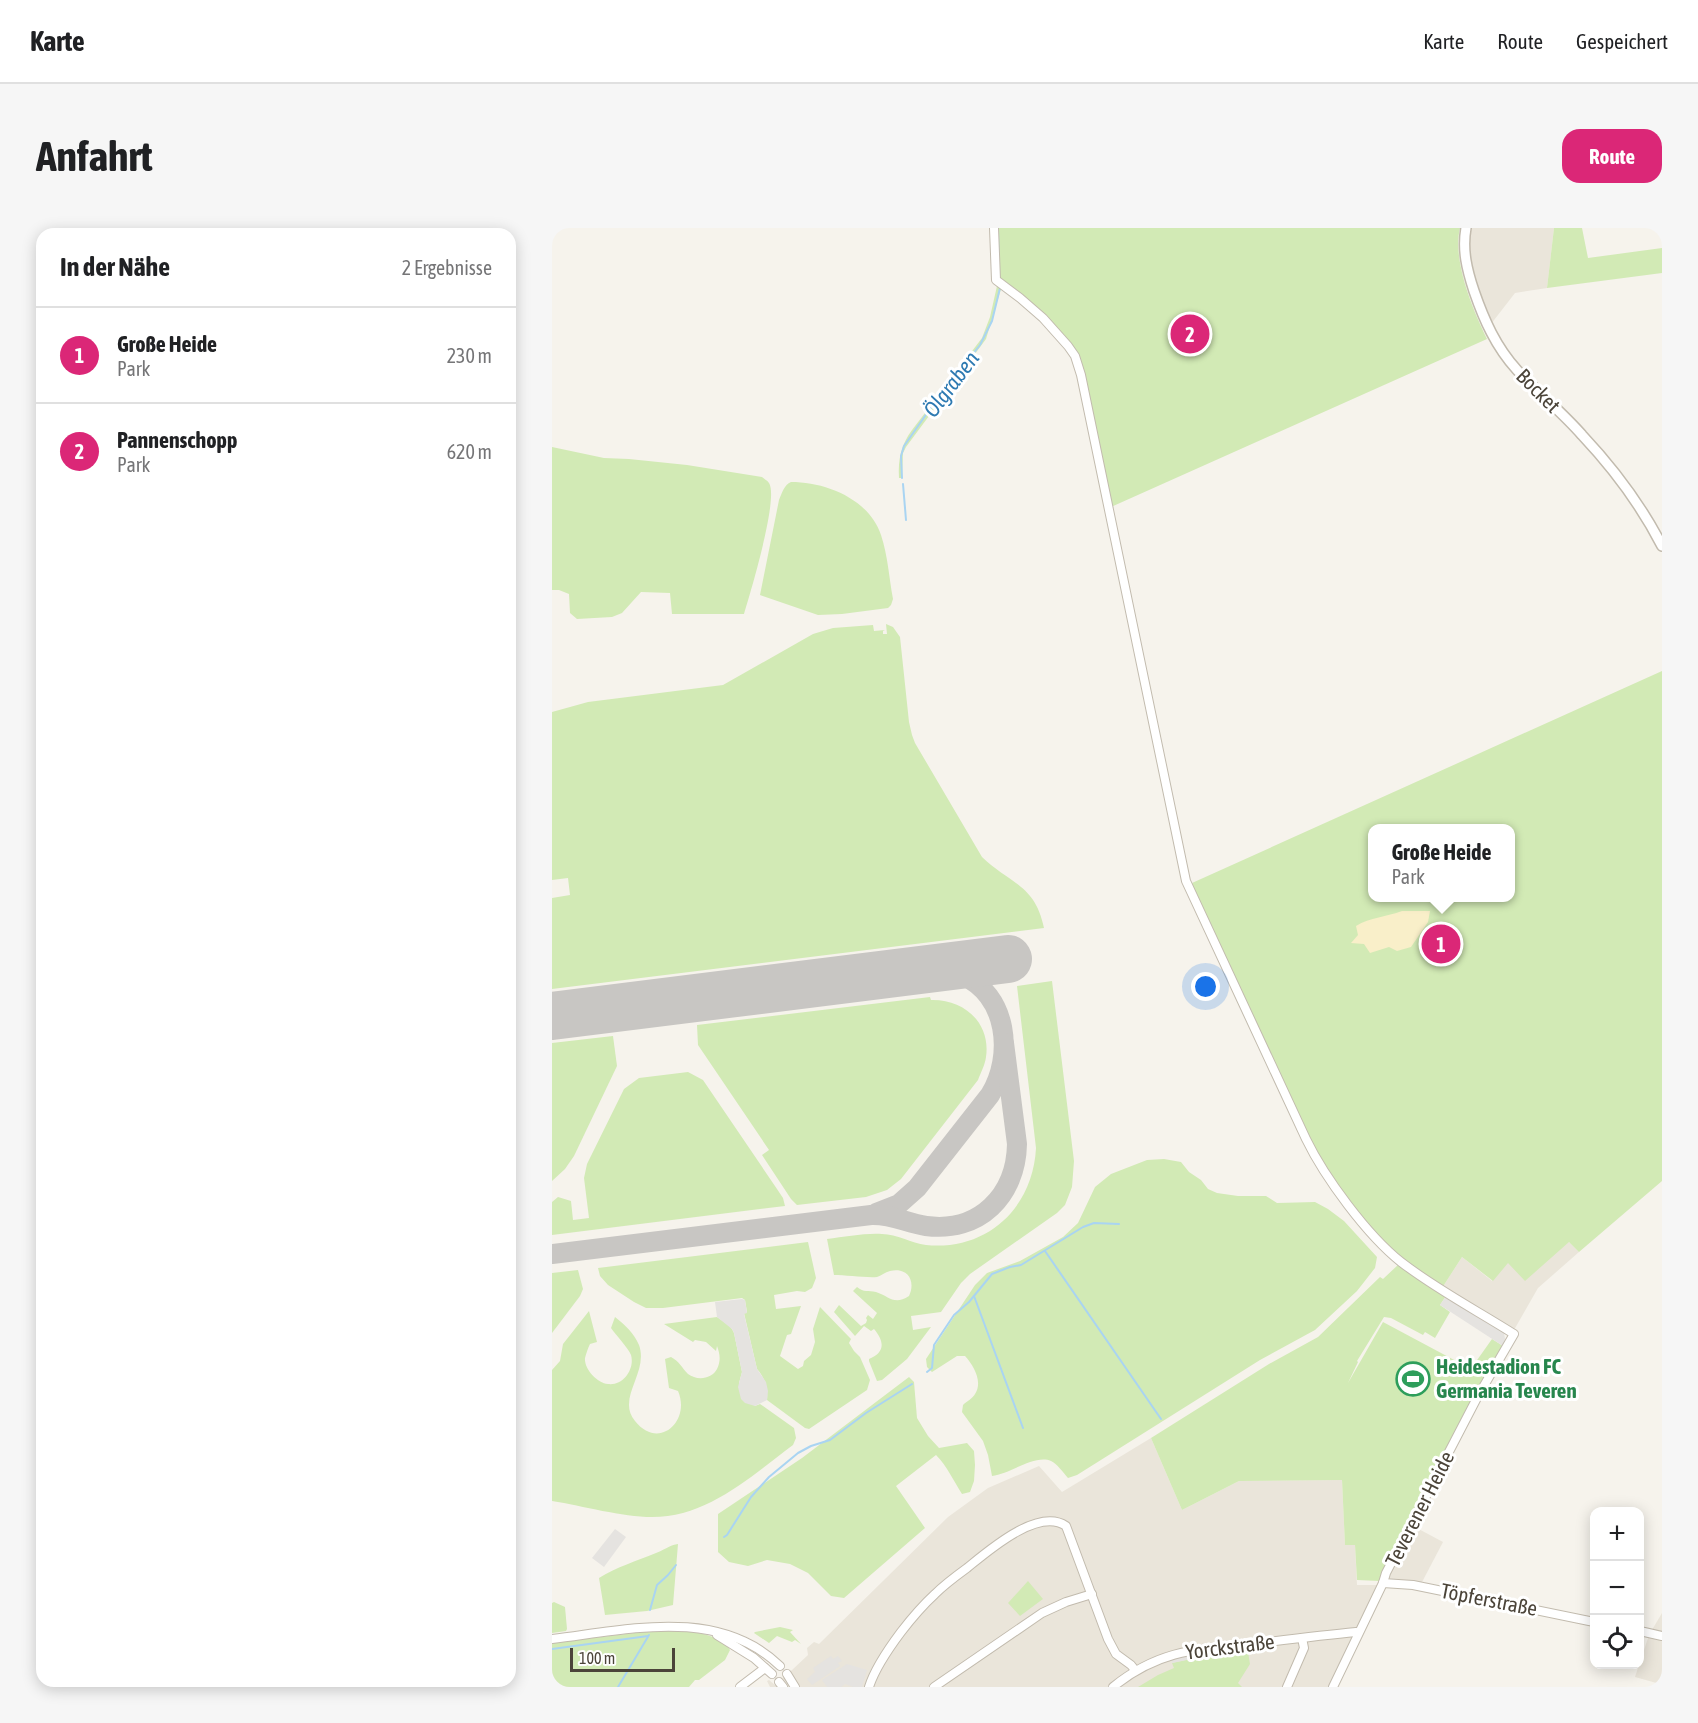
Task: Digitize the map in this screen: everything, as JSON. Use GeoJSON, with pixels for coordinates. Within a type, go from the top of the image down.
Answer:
{"type":"FeatureCollection","features":[{"type":"Feature","properties":{"kind":"street","name":"Teverener Heide"},"geometry":{"type":"LineString","coordinates":[[994,228],[996,280],[1043,318],[1075,356],[1081,375],[1183,870],[1196,905],[1306,1139],[1315,1157],[1365,1227],[1400,1261],[1514,1334],[1478,1396],[1386,1573],[1333,1687]]}},
{"type":"Feature","properties":{"kind":"street","name":"Bocket"},"geometry":{"type":"LineString","coordinates":[[1466,228],[1464,239],[1467,266],[1485,323],[1494,338],[1516,370],[1581,434],[1614,471],[1662,546]]}},
{"type":"Feature","properties":{"kind":"street"},"geometry":{"type":"LineString","coordinates":[[869,1687],[897,1637],[935,1594],[988,1551],[1017,1532],[1033,1524],[1057,1521],[1066,1526],[1108,1639],[1116,1654],[1135,1670]]}},
{"type":"Feature","properties":{"kind":"street","name":"Töpferstraße"},"geometry":{"type":"LineString","coordinates":[[1383,1582],[1411,1585],[1590,1621]]}},
{"type":"Feature","properties":{"kind":"street"},"geometry":{"type":"LineString","coordinates":[[934,1687],[1042,1614],[1066,1602],[1092,1594]]}},
{"type":"Feature","properties":{"kind":"street"},"geometry":{"type":"LineString","coordinates":[[552,1639],[664,1625],[693,1627],[728,1635],[744,1642],[780,1666]]}},
{"type":"Feature","properties":{"kind":"street"},"geometry":{"type":"LineString","coordinates":[[714,1632],[754,1658],[769,1671],[740,1687]]}},
{"type":"Feature","properties":{"kind":"street","name":"Yorckstraße"},"geometry":{"type":"LineString","coordinates":[[1113,1687],[1135,1670],[1161,1658],[1186,1651],[1356,1632]]}},
{"type":"Feature","properties":{"kind":"street"},"geometry":{"type":"LineString","coordinates":[[1644,1632],[1662,1636]]}},
{"type":"Feature","properties":{"kind":"street"},"geometry":{"type":"LineString","coordinates":[[1287,1687],[1304,1648],[1302,1638]]}},
{"type":"Feature","properties":{"kind":"street"},"geometry":{"type":"LineString","coordinates":[[788,1676],[795,1687]]}},
{"type":"Feature","properties":{"kind":"shaded area"},"geometry":{"type":"Polygon","coordinates":[[[1469,228],[1554,228],[1547,288],[1515,293],[1491,324],[1473,276],[1467,251],[1469,228]]]}},
{"type":"Feature","properties":{"kind":"shaded area"},"geometry":{"type":"Polygon","coordinates":[[[1569,1242],[1579,1252],[1538,1288],[1514,1330],[1442,1288],[1462,1257],[1492,1281],[1507,1263],[1569,1242]]]}},
{"type":"Feature","properties":{"kind":"shaded area"},"geometry":{"type":"Polygon","coordinates":[[[1446,1296],[1498,1327],[1504,1333],[1503,1346],[1440,1305],[1446,1296]]]}},
{"type":"Feature","properties":{"kind":"shaded area"},"geometry":{"type":"Polygon","coordinates":[[[745,1300],[747,1313],[744,1314],[757,1369],[766,1382],[768,1391],[767,1400],[755,1406],[741,1399],[738,1387],[742,1372],[734,1333],[717,1317],[715,1302],[745,1300]]]}},
{"type":"Feature","properties":{"kind":"shaded area"},"geometry":{"type":"Polygon","coordinates":[[[1151,1438],[1182,1510],[1239,1481],[1342,1480],[1345,1545],[1355,1545],[1357,1585],[1378,1585],[1330,1687],[770,1687],[767,1681],[775,1685],[808,1655],[807,1648],[814,1642],[819,1644],[948,1517],[988,1488],[1039,1466],[1062,1492],[1151,1438]]]}},
{"type":"Feature","properties":{"kind":"shaded area"},"geometry":{"type":"Polygon","coordinates":[[[1413,1526],[1443,1542],[1421,1584],[1387,1579],[1413,1526]]]}},
{"type":"Feature","properties":{"kind":"shaded area"},"geometry":{"type":"Polygon","coordinates":[[[615,1529],[626,1537],[604,1567],[592,1558],[615,1529]]]}},
{"type":"Feature","properties":{"kind":"shaded area"},"geometry":{"type":"Polygon","coordinates":[[[1662,1613],[1662,1687],[1659,1687],[1660,1684],[1635,1677],[1638,1669],[1644,1669],[1644,1650],[1649,1635],[1662,1613]]]}},
{"type":"Feature","properties":{"kind":"shaded area"},"geometry":{"type":"Polygon","coordinates":[[[1266,1645],[1267,1650],[1172,1663],[1171,1658],[1197,1653],[1266,1645]]]}},
{"type":"Feature","properties":{"kind":"shaded area"},"geometry":{"type":"Polygon","coordinates":[[[831,1656],[833,1659],[838,1656],[842,1661],[838,1663],[840,1666],[812,1685],[807,1679],[815,1672],[813,1668],[831,1656]]]}},
{"type":"Feature","properties":{"kind":"shaded area"},"geometry":{"type":"Polygon","coordinates":[[[847,1664],[867,1670],[862,1687],[845,1684],[841,1687],[827,1687],[822,1680],[847,1664]]]}},
{"type":"Feature","properties":{"kind":"green space"},"geometry":{"type":"Polygon","coordinates":[[[995,228],[1460,228],[1458,241],[1461,270],[1470,300],[1487,339],[1111,507],[1076,355],[999,280],[995,228]]]}},
{"type":"Feature","properties":{"kind":"green space"},"geometry":{"type":"Polygon","coordinates":[[[1554,228],[1582,228],[1588,258],[1662,248],[1662,273],[1547,288],[1554,228]]]}},
{"type":"Feature","properties":{"kind":"green space"},"geometry":{"type":"Polygon","coordinates":[[[997,286],[1001,289],[986,339],[906,447],[903,453],[902,478],[899,478],[900,458],[905,441],[982,338],[990,317],[997,286]]]}},
{"type":"Feature","properties":{"kind":"green space"},"geometry":{"type":"Polygon","coordinates":[[[552,447],[604,458],[687,465],[762,477],[767,481],[771,492],[767,526],[744,614],[672,614],[670,593],[641,592],[622,613],[612,617],[577,619],[570,613],[569,594],[552,590],[552,447]]]}},
{"type":"Feature","properties":{"kind":"green space"},"geometry":{"type":"Polygon","coordinates":[[[791,482],[818,485],[845,495],[856,502],[875,522],[885,551],[893,599],[888,608],[818,615],[760,595],[779,500],[785,487],[791,482]]]}},
{"type":"Feature","properties":{"kind":"green space"},"geometry":{"type":"Polygon","coordinates":[[[886,624],[893,627],[900,637],[909,722],[915,743],[982,857],[1028,893],[1040,913],[1044,928],[552,989],[552,898],[570,895],[568,878],[552,880],[552,712],[588,702],[723,685],[813,634],[833,628],[873,625],[874,631],[885,630],[883,634],[887,634],[886,624]]]}},
{"type":"Feature","properties":{"kind":"green space"},"geometry":{"type":"Polygon","coordinates":[[[1662,671],[1662,1181],[1579,1252],[1569,1242],[1525,1281],[1508,1263],[1493,1281],[1462,1257],[1442,1288],[1401,1259],[1367,1226],[1318,1159],[1198,901],[1192,883],[1662,671]]]}},
{"type":"Feature","properties":{"kind":"green space"},"geometry":{"type":"Polygon","coordinates":[[[1052,981],[1074,1161],[1072,1187],[1065,1205],[970,1274],[941,1312],[911,1316],[913,1330],[931,1327],[907,1359],[882,1380],[877,1381],[869,1359],[881,1350],[882,1346],[877,1333],[874,1329],[871,1331],[864,1326],[855,1336],[834,1312],[839,1305],[861,1326],[866,1323],[868,1315],[873,1319],[877,1313],[853,1291],[857,1287],[899,1300],[909,1296],[911,1280],[906,1273],[896,1270],[877,1277],[834,1275],[827,1239],[882,1234],[926,1245],[948,1245],[969,1241],[987,1233],[1003,1221],[1016,1206],[1026,1189],[1033,1169],[1036,1148],[1017,986],[1052,981]]]}},
{"type":"Feature","properties":{"kind":"green space"},"geometry":{"type":"Polygon","coordinates":[[[930,997],[931,1000],[954,1004],[964,1009],[973,1015],[979,1024],[986,1045],[985,1060],[978,1080],[901,1179],[887,1190],[866,1197],[797,1205],[762,1155],[769,1150],[698,1045],[697,1025],[930,997]]]}},
{"type":"Feature","properties":{"kind":"green space"},"geometry":{"type":"Polygon","coordinates":[[[613,1036],[617,1066],[574,1156],[565,1169],[552,1181],[552,1043],[613,1036]]]}},
{"type":"Feature","properties":{"kind":"green space"},"geometry":{"type":"Polygon","coordinates":[[[688,1072],[703,1080],[783,1198],[785,1206],[552,1235],[552,1202],[558,1197],[571,1201],[573,1220],[589,1218],[584,1178],[587,1164],[624,1089],[639,1078],[688,1072]]]}},
{"type":"Feature","properties":{"kind":"green space"},"geometry":{"type":"Polygon","coordinates":[[[1164,1159],[1181,1162],[1208,1189],[1217,1193],[1266,1196],[1277,1203],[1315,1202],[1344,1221],[1377,1257],[1375,1268],[1357,1291],[1315,1330],[1260,1360],[1077,1475],[1068,1478],[1051,1461],[1038,1460],[992,1476],[983,1441],[962,1412],[963,1405],[973,1397],[977,1389],[978,1379],[974,1369],[965,1356],[957,1356],[932,1372],[927,1367],[926,1359],[975,1285],[987,1273],[1020,1261],[1063,1237],[1078,1223],[1095,1187],[1111,1174],[1147,1160],[1164,1159]]]}},
{"type":"Feature","properties":{"kind":"green space"},"geometry":{"type":"Polygon","coordinates":[[[808,1242],[816,1278],[812,1288],[805,1292],[774,1295],[776,1309],[801,1306],[780,1356],[798,1369],[803,1366],[804,1361],[811,1355],[815,1342],[813,1329],[820,1307],[851,1339],[849,1343],[860,1357],[870,1380],[867,1390],[809,1429],[767,1400],[765,1383],[757,1369],[744,1313],[747,1312],[745,1300],[742,1298],[646,1308],[608,1285],[600,1276],[598,1268],[808,1242]]]}},
{"type":"Feature","properties":{"kind":"green space"},"geometry":{"type":"Polygon","coordinates":[[[1399,1264],[1446,1296],[1440,1305],[1450,1312],[1435,1338],[1384,1317],[1357,1361],[1348,1383],[1383,1322],[1486,1377],[1380,1581],[1357,1580],[1355,1545],[1345,1545],[1342,1480],[1239,1481],[1182,1510],[1151,1438],[1269,1364],[1318,1337],[1380,1277],[1383,1279],[1399,1264]]]}},
{"type":"Feature","properties":{"kind":"green space"},"geometry":{"type":"Polygon","coordinates":[[[578,1270],[583,1289],[552,1333],[552,1273],[578,1270]]]}},
{"type":"Feature","properties":{"kind":"green space"},"geometry":{"type":"Polygon","coordinates":[[[589,1311],[597,1342],[590,1344],[585,1362],[589,1371],[600,1381],[608,1384],[618,1382],[627,1375],[631,1366],[631,1355],[611,1328],[615,1317],[635,1337],[639,1345],[640,1365],[629,1403],[630,1412],[635,1421],[644,1430],[663,1433],[676,1422],[680,1413],[681,1402],[678,1391],[669,1388],[665,1359],[671,1357],[688,1374],[700,1378],[712,1375],[719,1363],[717,1346],[716,1351],[706,1342],[695,1340],[693,1342],[664,1324],[717,1317],[734,1333],[742,1372],[739,1383],[755,1406],[760,1404],[794,1428],[796,1438],[793,1445],[728,1493],[692,1510],[672,1515],[652,1517],[628,1515],[552,1501],[552,1370],[560,1361],[563,1344],[589,1311]]]}},
{"type":"Feature","properties":{"kind":"green space"},"geometry":{"type":"Polygon","coordinates":[[[1492,1339],[1503,1346],[1487,1374],[1480,1371],[1482,1366],[1475,1363],[1492,1339]]]}},
{"type":"Feature","properties":{"kind":"green space"},"geometry":{"type":"Polygon","coordinates":[[[909,1377],[914,1382],[917,1418],[928,1436],[939,1448],[967,1443],[974,1451],[974,1481],[970,1492],[962,1494],[947,1468],[936,1455],[896,1486],[925,1528],[844,1598],[831,1596],[808,1573],[790,1564],[767,1560],[748,1566],[729,1562],[718,1552],[718,1514],[802,1458],[909,1377]]]}},
{"type":"Feature","properties":{"kind":"green space"},"geometry":{"type":"Polygon","coordinates":[[[678,1544],[673,1605],[647,1611],[605,1615],[599,1578],[620,1567],[678,1544]]]}},
{"type":"Feature","properties":{"kind":"green space"},"geometry":{"type":"Polygon","coordinates":[[[1028,1581],[1043,1599],[1020,1616],[1008,1603],[1028,1581]]]}},
{"type":"Feature","properties":{"kind":"green space"},"geometry":{"type":"Polygon","coordinates":[[[552,1603],[565,1607],[566,1631],[552,1633],[552,1603]]]}},
{"type":"Feature","properties":{"kind":"green space"},"geometry":{"type":"Polygon","coordinates":[[[780,1627],[793,1630],[790,1632],[801,1644],[795,1640],[792,1642],[777,1636],[769,1643],[754,1633],[780,1627]]]}},
{"type":"Feature","properties":{"kind":"green space"},"geometry":{"type":"Polygon","coordinates":[[[667,1629],[711,1636],[726,1644],[730,1650],[725,1660],[699,1680],[695,1680],[689,1687],[552,1687],[552,1643],[667,1629]]]}},
{"type":"Feature","properties":{"kind":"green space"},"geometry":{"type":"Polygon","coordinates":[[[1248,1652],[1250,1664],[1238,1683],[1242,1687],[1138,1687],[1174,1668],[1172,1663],[1248,1652]]]}},
{"type":"Feature","properties":{"kind":"sand"},"geometry":{"type":"Polygon","coordinates":[[[1402,911],[1430,911],[1428,922],[1411,947],[1397,951],[1389,947],[1370,953],[1364,944],[1351,943],[1358,935],[1356,926],[1402,911]]]}},
{"type":"Feature","properties":{"kind":"waterway","name":"Ölgraben"},"geometry":{"type":"LineString","coordinates":[[998,228],[999,277]]}},
{"type":"Feature","properties":{"kind":"waterway","name":"Ölgraben"},"geometry":{"type":"LineString","coordinates":[[902,478],[901,456],[904,446],[937,399],[980,345],[992,321],[1000,288]]}},
{"type":"Feature","properties":{"kind":"waterway","name":"Ölgraben"},"geometry":{"type":"LineString","coordinates":[[903,484],[906,520]]}},
{"type":"Feature","properties":{"kind":"waterway"},"geometry":{"type":"LineString","coordinates":[[927,1372],[932,1368],[934,1345],[954,1315],[969,1302],[992,1274],[1021,1265],[1083,1227],[1094,1223],[1119,1224]]}},
{"type":"Feature","properties":{"kind":"waterway"},"geometry":{"type":"LineString","coordinates":[[1045,1251],[1161,1419]]}},
{"type":"Feature","properties":{"kind":"waterway"},"geometry":{"type":"LineString","coordinates":[[974,1296],[1023,1428]]}},
{"type":"Feature","properties":{"kind":"waterway"},"geometry":{"type":"LineString","coordinates":[[724,1537],[751,1497],[769,1477],[798,1453],[830,1440],[866,1413],[912,1384]]}},
{"type":"Feature","properties":{"kind":"waterway"},"geometry":{"type":"LineString","coordinates":[[650,1610],[657,1585],[676,1565]]}},
{"type":"Feature","properties":{"kind":"waterway"},"geometry":{"type":"LineString","coordinates":[[618,1687],[649,1635]]}},
{"type":"Feature","properties":{"kind":"waterway"},"geometry":{"type":"LineString","coordinates":[[552,1649],[648,1636]]}},
{"type":"Feature","properties":{"kind":"taxiway"},"geometry":{"type":"LineString","coordinates":[[876,1213],[899,1204],[917,1188],[990,1095],[998,1079],[1002,1062],[1004,1045],[1002,1028],[989,996],[977,984],[961,975],[928,969]]}},
{"type":"Feature","properties":{"kind":"taxiway"},"geometry":{"type":"LineString","coordinates":[[552,1254],[871,1215],[886,1216],[926,1226],[945,1227],[978,1217],[1002,1195],[1015,1163],[1017,1144],[1004,1043]]}},
{"type":"Feature","properties":{"kind":"runway"},"geometry":{"type":"LineString","coordinates":[[552,1016],[1008,959]]}},
{"type":"Feature","properties":{"kind":"place","name":"Pannenschopp"},"geometry":{"type":"Point","coordinates":[1190,334]}},
{"type":"Feature","properties":{"kind":"place","name":"Große Heide"},"geometry":{"type":"Point","coordinates":[1441,944]}},
{"type":"Feature","properties":{"kind":"place","name":"Heidestadion FC Germania Teveren"},"geometry":{"type":"Point","coordinates":[1413,1379]}}]}
